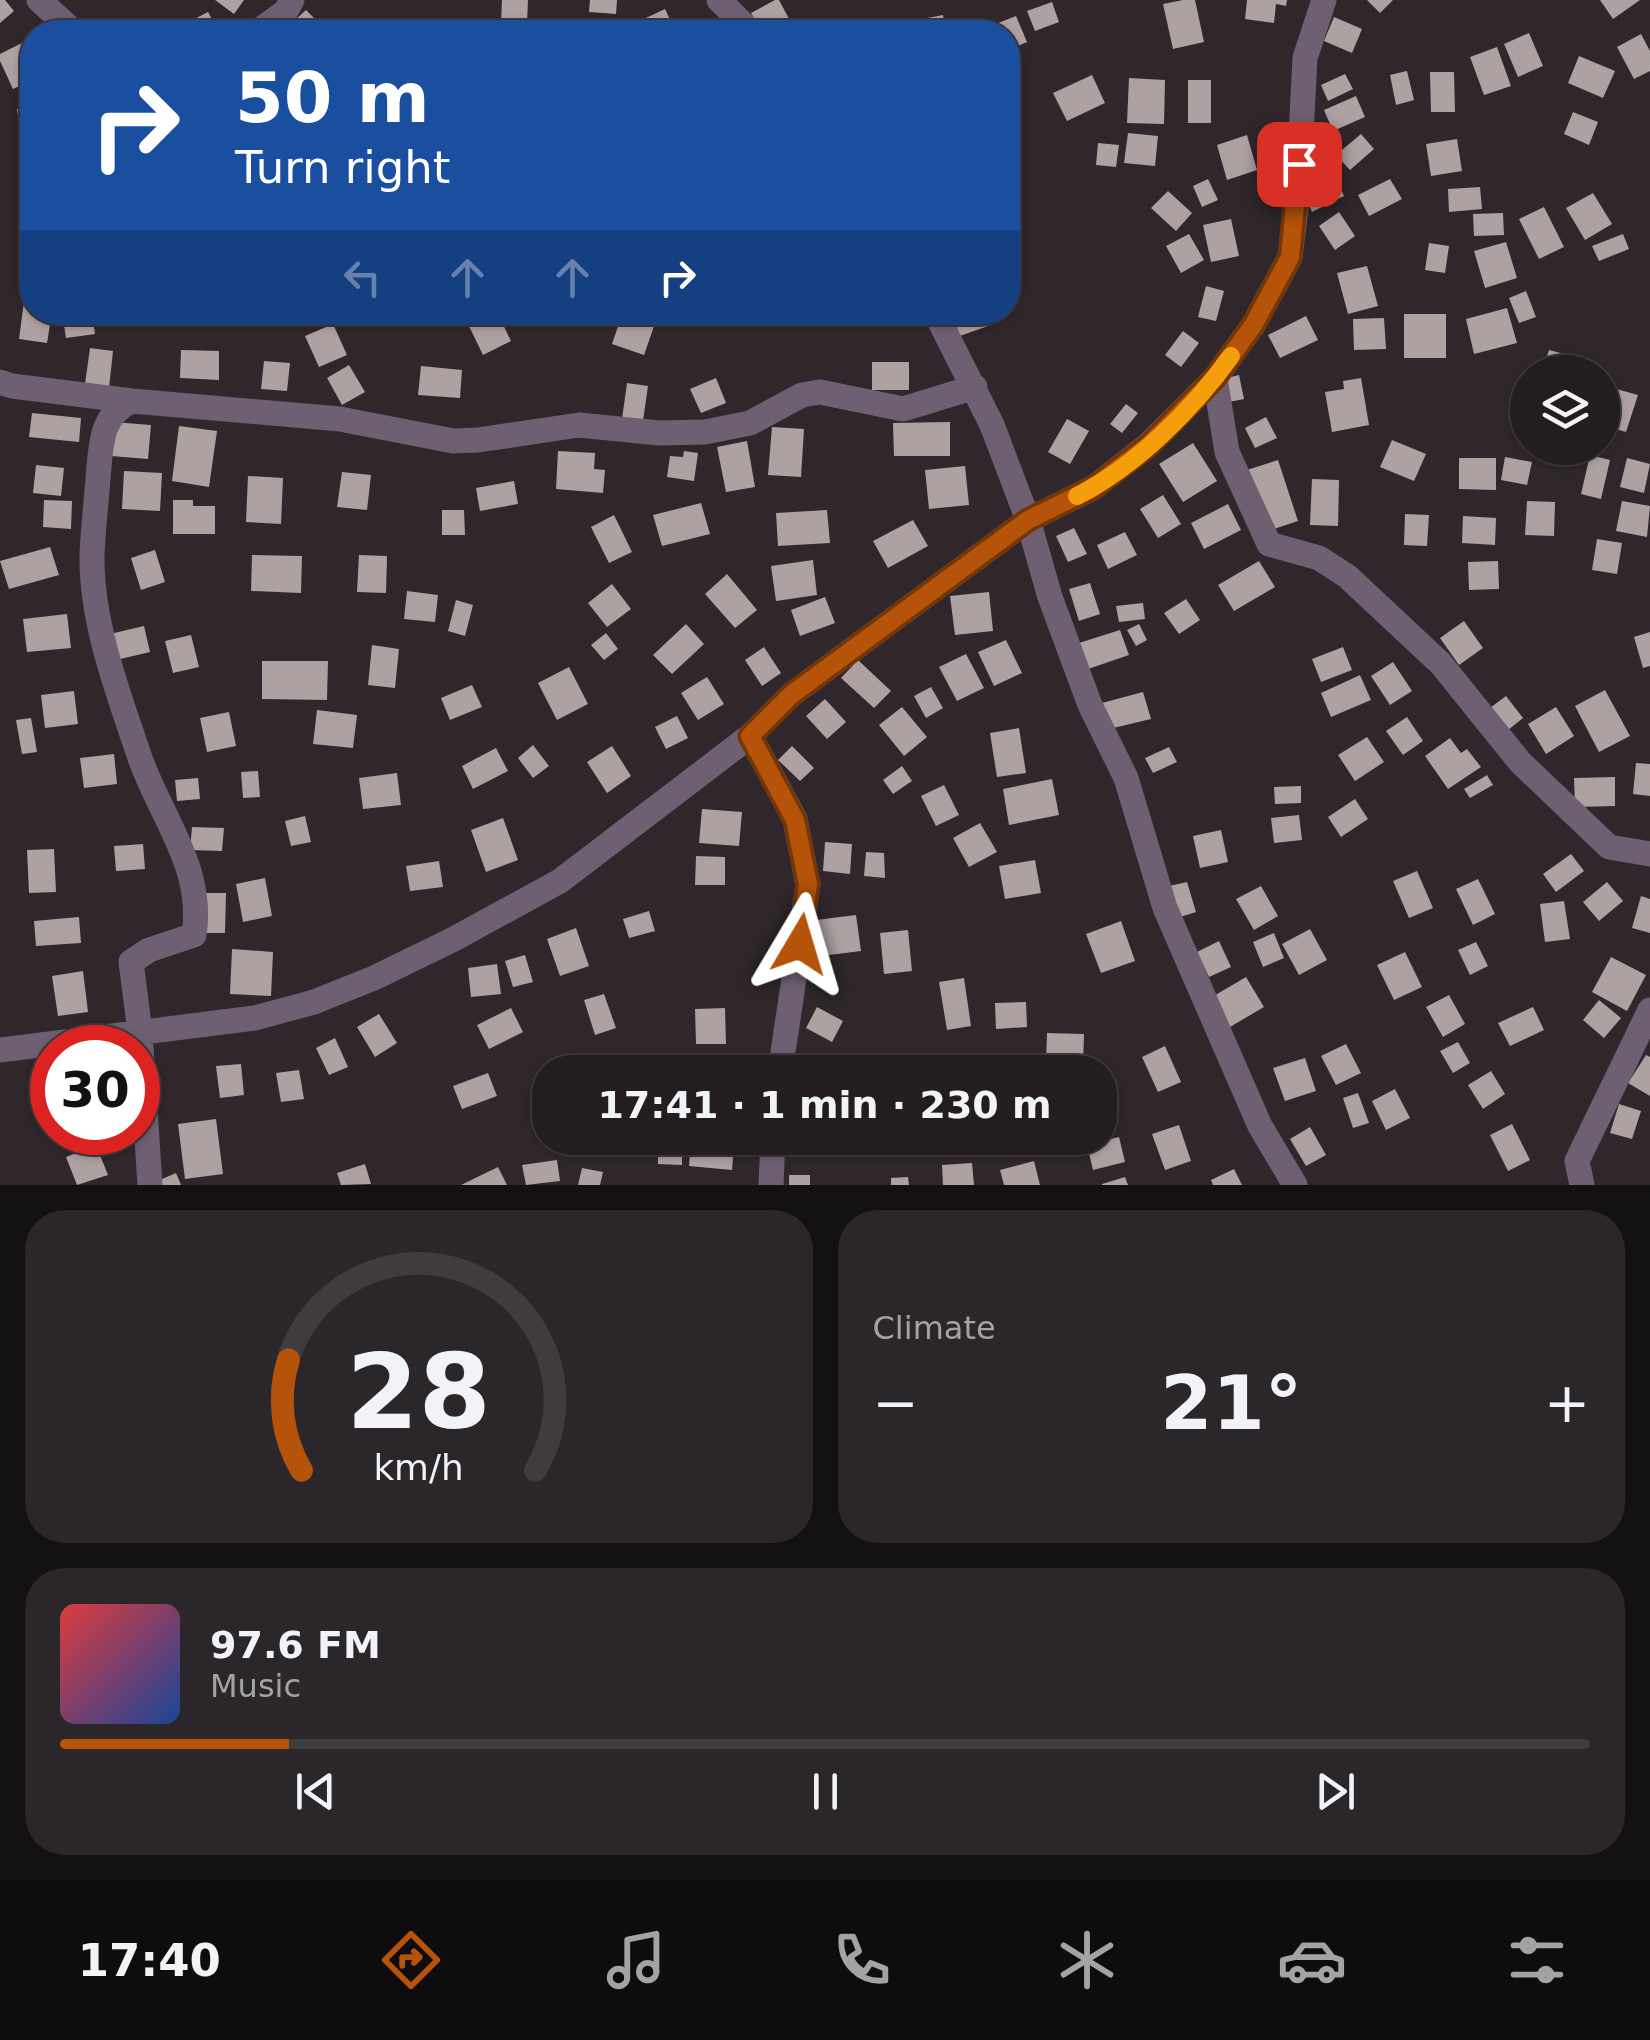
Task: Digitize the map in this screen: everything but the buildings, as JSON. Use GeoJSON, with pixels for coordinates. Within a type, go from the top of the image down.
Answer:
{"type":"FeatureCollection","features":[{"type":"Feature","properties":{"kind":"street"},"geometry":{"type":"LineString","coordinates":[[39,0],[61,20]]}},
{"type":"Feature","properties":{"kind":"street"},"geometry":{"type":"LineString","coordinates":[[274,20],[286,11],[292,0]]}},
{"type":"Feature","properties":{"kind":"street"},"geometry":{"type":"LineString","coordinates":[[719,0],[739,20]]}},
{"type":"Feature","properties":{"kind":"street"},"geometry":{"type":"LineString","coordinates":[[160,1030],[256,1018],[314,1002],[374,978],[560,881],[750,736],[791,695],[1028,520],[1093,488],[1134,456],[1215,378],[1254,324],[1290,257],[1298,192],[1305,58],[1324,0]]}},
{"type":"Feature","properties":{"kind":"street"},"geometry":{"type":"LineString","coordinates":[[942,325],[976,387],[1028,520],[1050,597],[1090,705],[1126,778],[1165,908],[1260,1126],[1294,1185]]}},
{"type":"Feature","properties":{"kind":"street"},"geometry":{"type":"LineString","coordinates":[[1215,378],[1226,452],[1268,544],[1319,558],[1347,576],[1441,664],[1520,762],[1609,847],[1650,854]]}},
{"type":"Feature","properties":{"kind":"street"},"geometry":{"type":"LineString","coordinates":[[0,382],[132,402],[340,419],[453,440],[579,425],[659,433],[705,432],[750,424],[802,395],[820,392],[903,409],[976,387]]}},
{"type":"Feature","properties":{"kind":"street"},"geometry":{"type":"LineString","coordinates":[[132,402],[118,407],[102,433],[94,574],[107,654],[141,761],[191,872],[195,901],[194,934],[149,950],[131,962],[139,1025]]}},
{"type":"Feature","properties":{"kind":"street"},"geometry":{"type":"LineString","coordinates":[[750,736],[795,820],[808,884],[783,1055]]}},
{"type":"Feature","properties":{"kind":"street"},"geometry":{"type":"LineString","coordinates":[[1582,1185],[1577,1162],[1650,1010]]}},
{"type":"Feature","properties":{"kind":"street"},"geometry":{"type":"LineString","coordinates":[[0,1050],[30,1046]]}},
{"type":"Feature","properties":{"kind":"street"},"geometry":{"type":"LineString","coordinates":[[148,1155],[150,1185]]}},
{"type":"Feature","properties":{"kind":"street"},"geometry":{"type":"LineString","coordinates":[[771,1185],[773,1155]]}},
{"type":"Feature","properties":{"kind":"slow traffic"},"geometry":{"type":"LineString","coordinates":[[1077,496],[1148,446],[1215,378],[1231,356]]}},
{"type":"Feature","properties":{"kind":"route"},"geometry":{"type":"LineString","coordinates":[[800,944],[808,884],[804,857],[795,820],[750,736],[791,695],[1028,520],[1093,488],[1148,446],[1215,378],[1254,324],[1290,257],[1299,164]]}}]}
